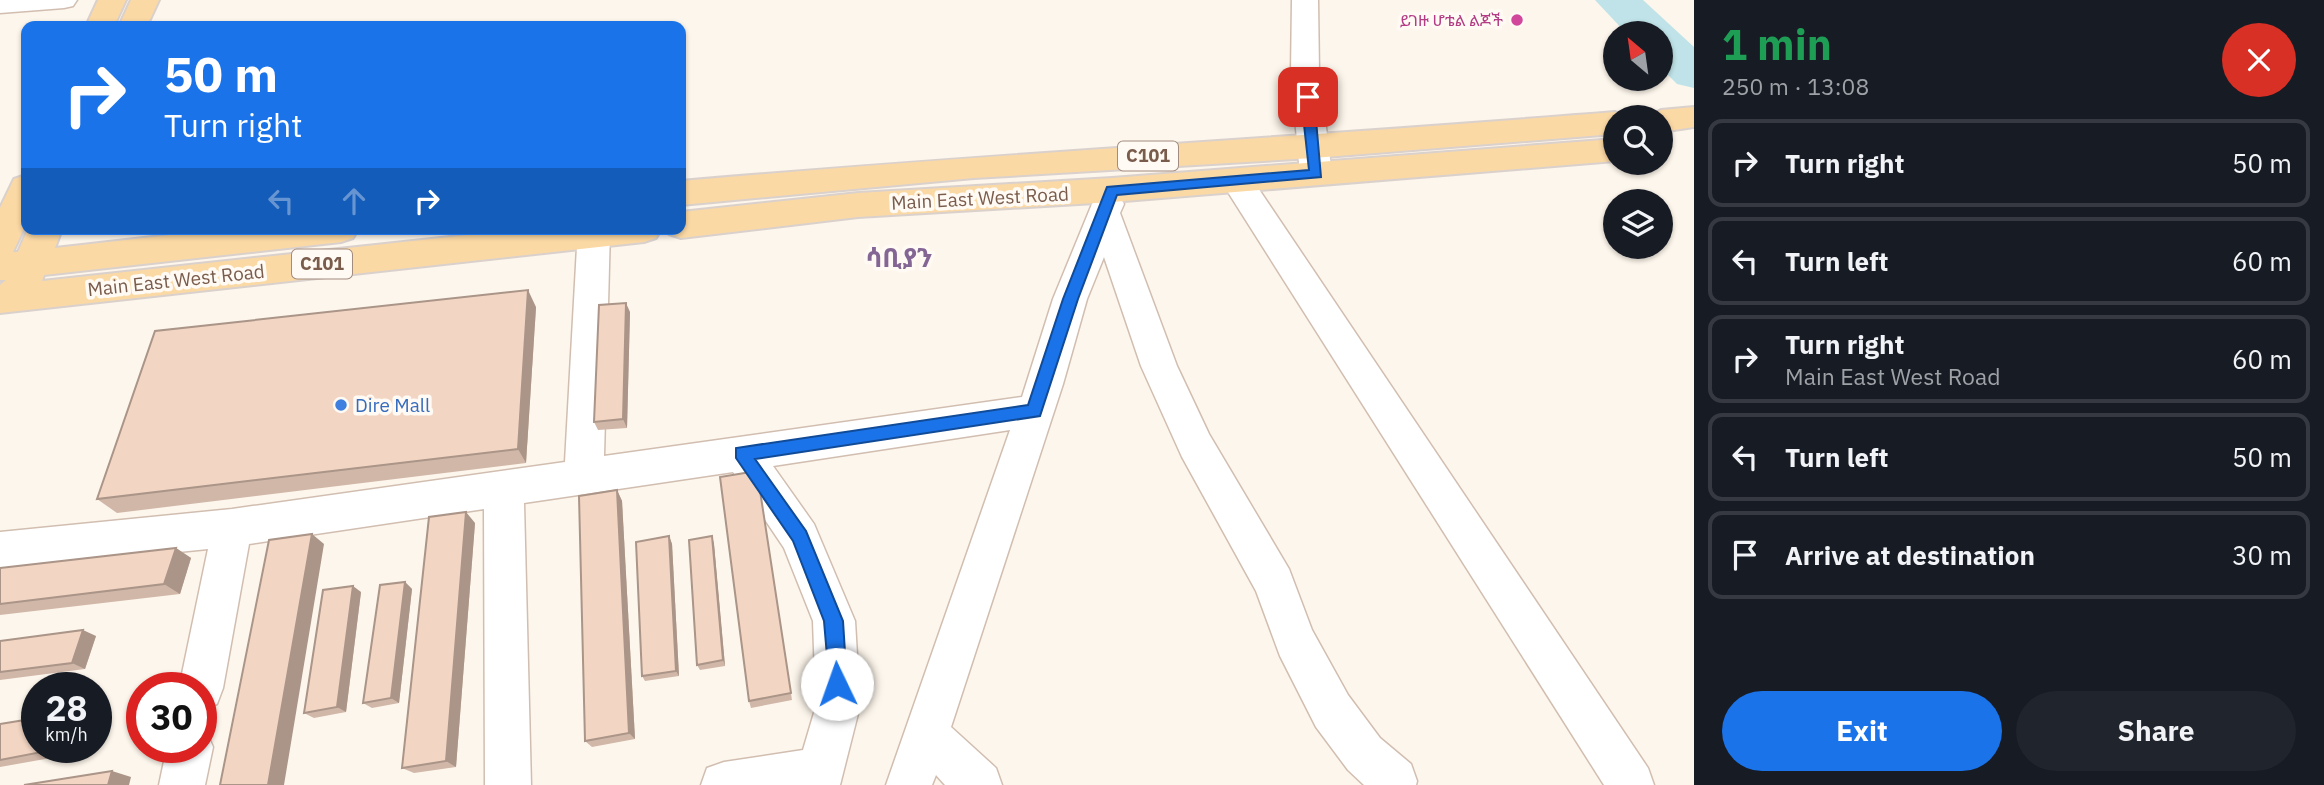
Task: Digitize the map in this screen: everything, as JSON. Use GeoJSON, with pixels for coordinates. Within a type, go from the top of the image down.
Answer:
{"type":"FeatureCollection","features":[{"type":"Feature","properties":{"kind":"main road"},"geometry":{"type":"LineString","coordinates":[[102,21],[112,0]]}},
{"type":"Feature","properties":{"kind":"main road"},"geometry":{"type":"LineString","coordinates":[[136,21],[145,0]]}},
{"type":"Feature","properties":{"kind":"main road","name":"Main East West Road"},"geometry":{"type":"LineString","coordinates":[[686,224],[858,205],[1108,202],[1237,181],[1315,160],[1528,129],[1603,124]]}},
{"type":"Feature","properties":{"kind":"main road"},"geometry":{"type":"LineString","coordinates":[[1528,129],[1548,155]]}},
{"type":"Feature","properties":{"kind":"main road","name":"Main East West Road"},"geometry":{"type":"LineString","coordinates":[[686,193],[974,167],[1548,155],[1603,151]]}},
{"type":"Feature","properties":{"kind":"main road"},"geometry":{"type":"LineString","coordinates":[[0,245],[21,198]]}},
{"type":"Feature","properties":{"kind":"main road"},"geometry":{"type":"LineString","coordinates":[[12,282],[41,235]]}},
{"type":"Feature","properties":{"kind":"main road","name":"Main East West Road"},"geometry":{"type":"LineString","coordinates":[[12,282],[304,235]]}},
{"type":"Feature","properties":{"kind":"main road","name":"Main East West Road"},"geometry":{"type":"LineString","coordinates":[[12,282],[558,235]]}},
{"type":"Feature","properties":{"kind":"street"},"geometry":{"type":"LineString","coordinates":[[0,5],[64,0]]}},
{"type":"Feature","properties":{"kind":"street"},"geometry":{"type":"LineString","coordinates":[[1304,0],[1305,73],[1315,160]]}},
{"type":"Feature","properties":{"kind":"street"},"geometry":{"type":"LineString","coordinates":[[1237,181],[1309,297],[1490,565],[1568,692],[1631,785]]}},
{"type":"Feature","properties":{"kind":"street"},"geometry":{"type":"LineString","coordinates":[[909,785],[928,736],[1070,299],[1108,202]]}},
{"type":"Feature","properties":{"kind":"street"},"geometry":{"type":"LineString","coordinates":[[1108,202],[1159,366],[1195,445],[1274,583],[1295,641],[1332,711],[1364,754],[1394,781]]}},
{"type":"Feature","properties":{"kind":"street"},"geometry":{"type":"LineString","coordinates":[[584,477],[593,235]]}},
{"type":"Feature","properties":{"kind":"street"},"geometry":{"type":"LineString","coordinates":[[0,551],[232,528],[1034,411]]}},
{"type":"Feature","properties":{"kind":"street"},"geometry":{"type":"LineString","coordinates":[[724,785],[819,777],[838,706],[834,621],[800,537],[742,453]]}},
{"type":"Feature","properties":{"kind":"street"},"geometry":{"type":"LineString","coordinates":[[504,490],[508,785]]}},
{"type":"Feature","properties":{"kind":"street"},"geometry":{"type":"LineString","coordinates":[[204,672],[232,528]]}},
{"type":"Feature","properties":{"kind":"street"},"geometry":{"type":"LineString","coordinates":[[928,736],[979,785]]}},
{"type":"Feature","properties":{"kind":"street"},"geometry":{"type":"LineString","coordinates":[[182,785],[187,763]]}},
{"type":"Feature","properties":{"kind":"building","name":"Dire Mall"},"geometry":{"type":"Polygon","coordinates":[[[528,290],[518,449],[97,499],[155,331],[528,290]]]}},
{"type":"Feature","properties":{"kind":"building"},"geometry":{"type":"Polygon","coordinates":[[[626,303],[623,419],[594,422],[599,305],[626,303]]]}},
{"type":"Feature","properties":{"kind":"building"},"geometry":{"type":"Polygon","coordinates":[[[757,471],[791,693],[749,701],[720,477],[757,471]]]}},
{"type":"Feature","properties":{"kind":"building"},"geometry":{"type":"Polygon","coordinates":[[[617,490],[629,733],[585,741],[579,496],[617,490]]]}},
{"type":"Feature","properties":{"kind":"building"},"geometry":{"type":"Polygon","coordinates":[[[466,512],[446,761],[402,768],[429,517],[466,512]]]}},
{"type":"Feature","properties":{"kind":"building"},"geometry":{"type":"Polygon","coordinates":[[[312,534],[268,785],[220,785],[269,540],[312,534]]]}},
{"type":"Feature","properties":{"kind":"building"},"geometry":{"type":"Polygon","coordinates":[[[669,536],[676,671],[642,676],[636,542],[669,536]]]}},
{"type":"Feature","properties":{"kind":"building"},"geometry":{"type":"Polygon","coordinates":[[[712,536],[723,660],[697,665],[689,540],[712,536]]]}},
{"type":"Feature","properties":{"kind":"building"},"geometry":{"type":"Polygon","coordinates":[[[176,548],[164,584],[0,604],[0,568],[176,548]]]}},
{"type":"Feature","properties":{"kind":"building"},"geometry":{"type":"Polygon","coordinates":[[[405,582],[391,698],[363,703],[380,585],[405,582]]]}},
{"type":"Feature","properties":{"kind":"building"},"geometry":{"type":"Polygon","coordinates":[[[353,586],[337,707],[304,713],[323,590],[353,586]]]}},
{"type":"Feature","properties":{"kind":"building"},"geometry":{"type":"Polygon","coordinates":[[[83,630],[72,663],[0,672],[0,641],[83,630]]]}},
{"type":"Feature","properties":{"kind":"building"},"geometry":{"type":"Polygon","coordinates":[[[21,721],[21,756],[0,760],[0,724],[21,721]]]}},
{"type":"Feature","properties":{"kind":"building"},"geometry":{"type":"Polygon","coordinates":[[[112,771],[108,785],[24,785],[112,771]]]}},
{"type":"Feature","properties":{"kind":"waterway"},"geometry":{"type":"LineString","coordinates":[[1617,0],[1639,21]]}},
{"type":"Feature","properties":{"kind":"waterway"},"geometry":{"type":"LineString","coordinates":[[1673,53],[1694,73]]}},
{"type":"Feature","properties":{"kind":"place","name":"ይገዙ ሆቴል ልጆች"},"geometry":{"type":"Point","coordinates":[1517,20]}},
{"type":"Feature","properties":{"kind":"place","name":"Dire Mall"},"geometry":{"type":"Point","coordinates":[341,405]}},
{"type":"Feature","properties":{"kind":"district","name":"ሳቢያን"},"geometry":{"type":"Point","coordinates":[899,258]}},
{"type":"Feature","properties":{"kind":"route"},"geometry":{"type":"LineString","coordinates":[[837,684],[834,621],[800,537],[742,453],[1034,411],[1045,384],[1070,299],[1105,215],[1112,190],[1316,174],[1308,97]]}}]}
